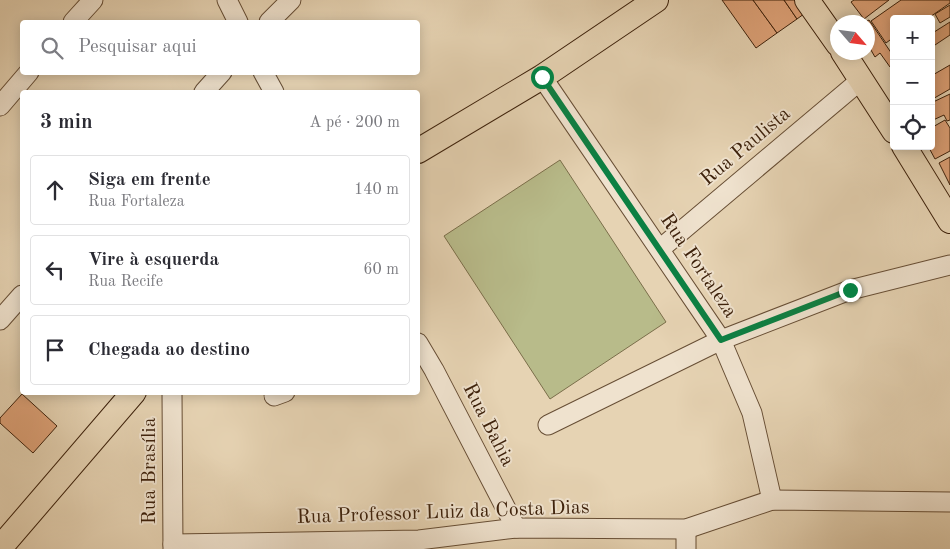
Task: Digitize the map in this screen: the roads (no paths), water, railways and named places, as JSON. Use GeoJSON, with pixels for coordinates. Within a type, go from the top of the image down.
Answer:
{"type":"FeatureCollection","features":[{"type":"Feature","properties":{"kind":"main road"},"geometry":{"type":"LineString","coordinates":[[420,150],[542,77],[656,0]]}},
{"type":"Feature","properties":{"kind":"main road"},"geometry":{"type":"LineString","coordinates":[[808,0],[830,32]]}},
{"type":"Feature","properties":{"kind":"main road"},"geometry":{"type":"LineString","coordinates":[[849,60],[890,124]]}},
{"type":"Feature","properties":{"kind":"main road"},"geometry":{"type":"LineString","coordinates":[[906,150],[950,220]]}},
{"type":"Feature","properties":{"kind":"main road"},"geometry":{"type":"LineString","coordinates":[[0,548],[131,395]]}},
{"type":"Feature","properties":{"kind":"street"},"geometry":{"type":"LineString","coordinates":[[75,20],[92,0]]}},
{"type":"Feature","properties":{"kind":"street"},"geometry":{"type":"LineString","coordinates":[[227,0],[237,20]]}},
{"type":"Feature","properties":{"kind":"street"},"geometry":{"type":"LineString","coordinates":[[271,20],[291,0]]}},
{"type":"Feature","properties":{"kind":"street"},"geometry":{"type":"LineString","coordinates":[[0,106],[26,75]]}},
{"type":"Feature","properties":{"kind":"street"},"geometry":{"type":"LineString","coordinates":[[206,90],[219,75]]}},
{"type":"Feature","properties":{"kind":"street"},"geometry":{"type":"LineString","coordinates":[[265,75],[273,90]]}},
{"type":"Feature","properties":{"kind":"street","name":"Rua Fortaleza"},"geometry":{"type":"LineString","coordinates":[[542,77],[721,340],[752,414],[772,500]]}},
{"type":"Feature","properties":{"kind":"street","name":"Rua Paulista"},"geometry":{"type":"LineString","coordinates":[[660,249],[862,79]]}},
{"type":"Feature","properties":{"kind":"street"},"geometry":{"type":"LineString","coordinates":[[548,424],[721,340],[850,290],[950,264]]}},
{"type":"Feature","properties":{"kind":"street"},"geometry":{"type":"LineString","coordinates":[[0,320],[20,297]]}},
{"type":"Feature","properties":{"kind":"street","name":"Rua Bahia"},"geometry":{"type":"LineString","coordinates":[[420,349],[426,371],[516,528]]}},
{"type":"Feature","properties":{"kind":"street","name":"Rua Brasília"},"geometry":{"type":"LineString","coordinates":[[172,395],[173,546]]}},
{"type":"Feature","properties":{"kind":"street","name":"Rua Professor Luiz da Costa Dias"},"geometry":{"type":"LineString","coordinates":[[173,546],[419,544],[516,528],[686,529],[772,500],[950,502]]}},
{"type":"Feature","properties":{"kind":"street"},"geometry":{"type":"LineString","coordinates":[[686,529],[686,549]]}}]}
